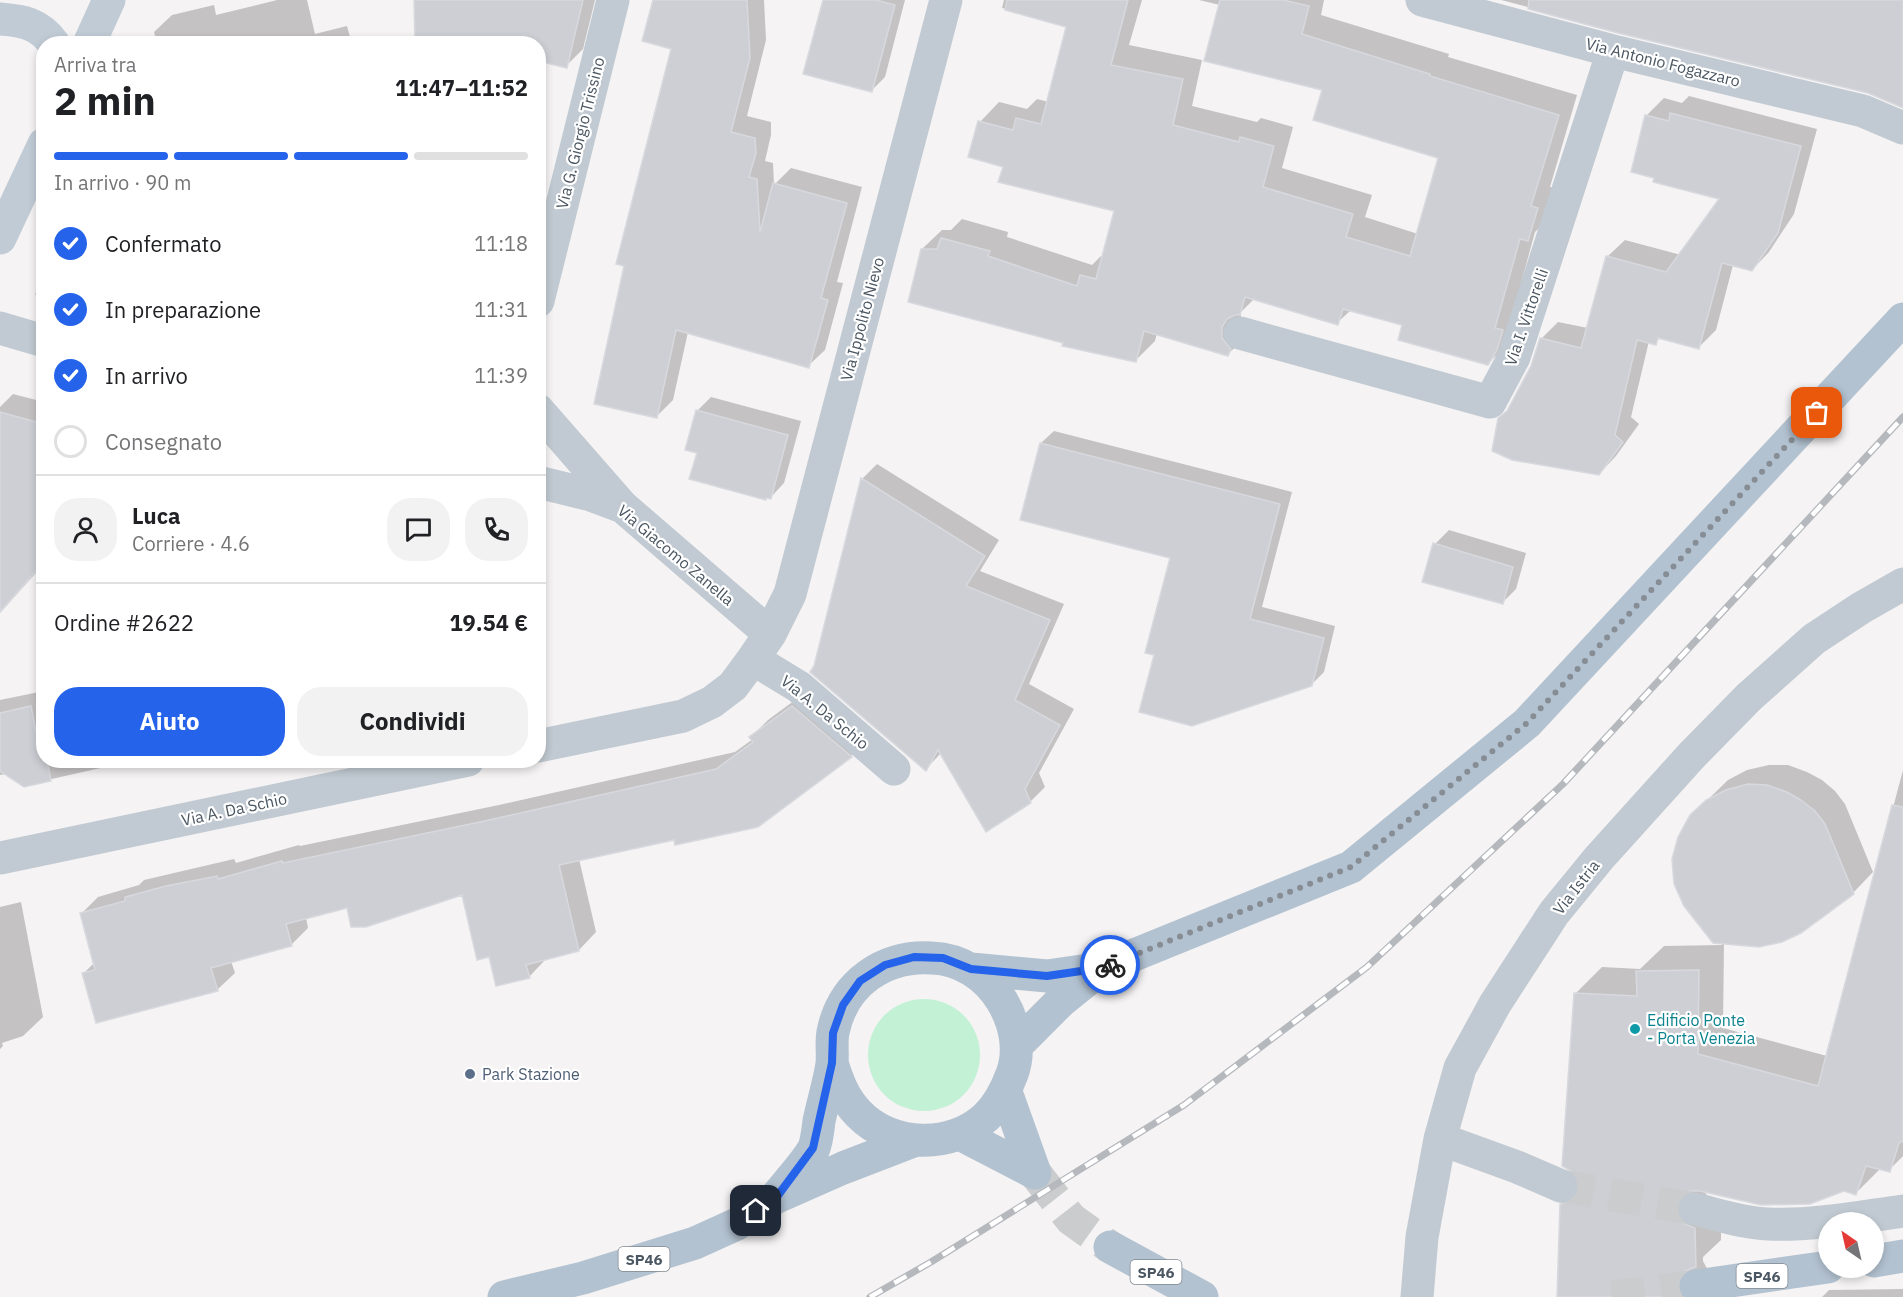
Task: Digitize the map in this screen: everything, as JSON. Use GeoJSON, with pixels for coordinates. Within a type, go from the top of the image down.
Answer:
{"type":"FeatureCollection","features":[{"type":"Feature","properties":{"kind":"main road"},"geometry":{"type":"LineString","coordinates":[[971,969],[1047,976],[1102,968],[1351,867],[1527,723],[1903,319]]}},
{"type":"Feature","properties":{"kind":"main road","name":"SP46"},"geometry":{"type":"LineString","coordinates":[[776,1198],[813,1148],[832,1063],[833,1033],[843,1005],[860,981],[885,965],[914,957],[943,958],[971,969],[994,988],[1000,997],[1010,1015],[1017,1045]]}},
{"type":"Feature","properties":{"kind":"main road"},"geometry":{"type":"LineString","coordinates":[[914,1141],[937,1140],[960,1134],[986,1117],[1006,1092],[1014,1069],[1017,1045],[1060,1002],[1102,968]]}},
{"type":"Feature","properties":{"kind":"main road","name":"SP46"},"geometry":{"type":"LineString","coordinates":[[832,1063],[841,1091],[859,1115],[884,1132],[914,1141]]}},
{"type":"Feature","properties":{"kind":"main road"},"geometry":{"type":"LineString","coordinates":[[960,1134],[1035,1173],[1006,1092]]}},
{"type":"Feature","properties":{"kind":"main road","name":"SP46"},"geometry":{"type":"LineString","coordinates":[[504,1297],[583,1278],[696,1243],[737,1224],[776,1198],[843,1168],[914,1141]]}},
{"type":"Feature","properties":{"kind":"main road","name":"SP46"},"geometry":{"type":"LineString","coordinates":[[1110,1247],[1202,1297]]}},
{"type":"Feature","properties":{"kind":"main road"},"geometry":{"type":"LineString","coordinates":[[1884,1259],[1903,1256]]}},
{"type":"Feature","properties":{"kind":"main road","name":"SP46"},"geometry":{"type":"LineString","coordinates":[[1696,1286],[1818,1268]]}},
{"type":"Feature","properties":{"kind":"street"},"geometry":{"type":"LineString","coordinates":[[0,2],[7,0]]}},
{"type":"Feature","properties":{"kind":"street"},"geometry":{"type":"LineString","coordinates":[[93,36],[109,0]]}},
{"type":"Feature","properties":{"kind":"street","name":"Via G. Giorgio Trissino"},"geometry":{"type":"LineString","coordinates":[[546,269],[613,0]]}},
{"type":"Feature","properties":{"kind":"street","name":"Via Ippolito Nievo"},"geometry":{"type":"LineString","coordinates":[[762,647],[790,594],[946,0]]}},
{"type":"Feature","properties":{"kind":"street","name":"Via Antonio Fogazzaro"},"geometry":{"type":"LineString","coordinates":[[1422,0],[1613,51],[1863,111],[1903,128]]}},
{"type":"Feature","properties":{"kind":"street"},"geometry":{"type":"LineString","coordinates":[[0,19],[25,21],[48,36]]}},
{"type":"Feature","properties":{"kind":"street","name":"Via I. Vittorelli"},"geometry":{"type":"LineString","coordinates":[[1240,333],[1490,402],[1514,357],[1613,51]]}},
{"type":"Feature","properties":{"kind":"street"},"geometry":{"type":"LineString","coordinates":[[0,238],[36,161]]}},
{"type":"Feature","properties":{"kind":"street"},"geometry":{"type":"LineString","coordinates":[[0,328],[36,339]]}},
{"type":"Feature","properties":{"kind":"street"},"geometry":{"type":"LineString","coordinates":[[546,419],[623,507]]}},
{"type":"Feature","properties":{"kind":"street","name":"Via Giacomo Zanella"},"geometry":{"type":"LineString","coordinates":[[546,484],[591,495],[623,507],[762,647]]}},
{"type":"Feature","properties":{"kind":"street","name":"Via Istria"},"geometry":{"type":"LineString","coordinates":[[1417,1297],[1422,1237],[1440,1139],[1460,1068],[1495,1004],[1554,913],[1599,858],[1692,755],[1749,697],[1814,639],[1903,584]]}},
{"type":"Feature","properties":{"kind":"street"},"geometry":{"type":"LineString","coordinates":[[546,744],[683,716],[712,702],[733,686],[762,647]]}},
{"type":"Feature","properties":{"kind":"street","name":"Via A. Da Schio"},"geometry":{"type":"LineString","coordinates":[[762,647],[799,687],[894,769]]}},
{"type":"Feature","properties":{"kind":"street","name":"Via A. Da Schio"},"geometry":{"type":"LineString","coordinates":[[0,858],[430,768]]}},
{"type":"Feature","properties":{"kind":"street"},"geometry":{"type":"LineString","coordinates":[[1440,1139],[1561,1186]]}},
{"type":"Feature","properties":{"kind":"street"},"geometry":{"type":"LineString","coordinates":[[1695,1209],[1743,1221],[1769,1224],[1842,1219],[1903,1211]]}},
{"type":"Feature","properties":{"kind":"green space"},"geometry":{"type":"Polygon","coordinates":[[[924,999],[945,1003],[963,1016],[976,1034],[980,1055],[976,1076],[963,1094],[945,1107],[924,1111],[903,1107],[885,1094],[872,1076],[868,1055],[872,1034],[885,1016],[903,1003],[924,999]]]}},
{"type":"Feature","properties":{"kind":"building"},"geometry":{"type":"Polygon","coordinates":[[[414,0],[583,0],[567,68],[546,63],[546,36],[415,36],[414,0]]]}},
{"type":"Feature","properties":{"kind":"building"},"geometry":{"type":"Polygon","coordinates":[[[653,0],[747,0],[750,58],[731,132],[755,138],[756,153],[749,177],[757,179],[760,232],[773,183],[847,203],[821,298],[828,300],[809,368],[676,330],[657,418],[594,404],[624,266],[616,264],[671,49],[642,41],[653,0]]]}},
{"type":"Feature","properties":{"kind":"building"},"geometry":{"type":"Polygon","coordinates":[[[823,0],[876,0],[895,5],[872,92],[803,74],[823,0]]]}},
{"type":"Feature","properties":{"kind":"building"},"geometry":{"type":"Polygon","coordinates":[[[1007,0],[1128,0],[1111,65],[1183,79],[1173,125],[1239,142],[1240,137],[1274,146],[1263,187],[1353,214],[1346,237],[1410,256],[1438,158],[1313,120],[1322,90],[1204,61],[1220,0],[1283,0],[1309,6],[1302,34],[1559,115],[1531,206],[1538,208],[1528,241],[1520,239],[1495,328],[1503,330],[1497,350],[1488,365],[1398,340],[1402,325],[1343,309],[1338,325],[1245,297],[1240,315],[1227,319],[1222,327],[1222,338],[1231,349],[1228,356],[1144,331],[1136,362],[1062,346],[1063,343],[908,302],[921,249],[937,249],[941,238],[990,251],[988,256],[1077,286],[1080,275],[1096,279],[1114,211],[998,182],[1003,167],[968,157],[978,121],[1013,130],[1016,118],[1041,124],[1066,27],[1005,10],[1007,0]]]}},
{"type":"Feature","properties":{"kind":"building"},"geometry":{"type":"Polygon","coordinates":[[[1529,0],[1903,0],[1903,108],[1868,93],[1528,9],[1529,0]]]}},
{"type":"Feature","properties":{"kind":"building"},"geometry":{"type":"Polygon","coordinates":[[[1670,113],[1801,146],[1778,233],[1752,271],[1722,263],[1699,349],[1658,338],[1656,345],[1637,340],[1615,435],[1623,442],[1599,475],[1512,460],[1492,451],[1498,418],[1507,411],[1531,366],[1540,338],[1581,348],[1606,256],[1666,272],[1719,199],[1653,182],[1654,178],[1631,172],[1645,115],[1669,121],[1670,113]]]}},
{"type":"Feature","properties":{"kind":"building"},"geometry":{"type":"Polygon","coordinates":[[[696,410],[788,435],[771,499],[766,498],[766,500],[689,479],[697,453],[685,450],[696,410]]]}},
{"type":"Feature","properties":{"kind":"building"},"geometry":{"type":"Polygon","coordinates":[[[0,412],[36,422],[36,571],[0,612],[0,412]]]}},
{"type":"Feature","properties":{"kind":"building"},"geometry":{"type":"Polygon","coordinates":[[[1040,443],[1280,504],[1250,619],[1324,638],[1312,686],[1192,726],[1139,712],[1154,655],[1145,653],[1170,558],[1020,520],[1040,443]]]}},
{"type":"Feature","properties":{"kind":"building"},"geometry":{"type":"Polygon","coordinates":[[[861,478],[985,556],[966,586],[1050,620],[1015,700],[1060,725],[1025,789],[1031,803],[986,832],[938,750],[926,771],[810,672],[814,666],[861,478]]]}},
{"type":"Feature","properties":{"kind":"building"},"geometry":{"type":"Polygon","coordinates":[[[1433,543],[1513,567],[1503,604],[1422,582],[1433,543]]]}},
{"type":"Feature","properties":{"kind":"building"},"geometry":{"type":"Polygon","coordinates":[[[31,706],[36,732],[36,768],[49,768],[51,781],[24,787],[0,771],[0,713],[31,706]]]}},
{"type":"Feature","properties":{"kind":"building"},"geometry":{"type":"Polygon","coordinates":[[[792,706],[852,757],[758,827],[675,845],[674,840],[559,865],[579,951],[526,965],[530,978],[496,986],[489,957],[477,960],[462,895],[366,927],[351,927],[347,908],[286,924],[292,946],[211,968],[218,991],[96,1023],[82,973],[95,970],[80,913],[125,901],[125,897],[166,886],[217,876],[218,879],[282,861],[283,863],[480,822],[716,769],[753,742],[749,737],[792,706]]]}},
{"type":"Feature","properties":{"kind":"building"},"geometry":{"type":"Polygon","coordinates":[[[1748,784],[1767,785],[1787,792],[1815,811],[1825,824],[1854,894],[1801,933],[1782,942],[1759,947],[1713,943],[1684,906],[1674,884],[1672,859],[1678,837],[1690,815],[1706,800],[1726,790],[1748,784]]]}},
{"type":"Feature","properties":{"kind":"building","name":"Edificio Ponte - Porta Venezia"},"geometry":{"type":"Polygon","coordinates":[[[1892,805],[1903,807],[1903,1141],[1899,1143],[1890,1172],[1866,1166],[1856,1195],[1844,1191],[1810,1204],[1761,1205],[1700,1191],[1689,1191],[1677,1204],[1677,1213],[1682,1223],[1695,1228],[1696,1267],[1685,1271],[1679,1279],[1677,1288],[1681,1297],[1557,1297],[1560,1204],[1573,1201],[1580,1184],[1576,1174],[1562,1166],[1574,993],[1637,996],[1636,971],[1699,970],[1698,1054],[1818,1086],[1892,805]]]}},
{"type":"Feature","properties":{"kind":"tunnel"},"geometry":{"type":"LineString","coordinates":[[1035,1173],[1071,1219],[1110,1247]]}},
{"type":"Feature","properties":{"kind":"tunnel"},"geometry":{"type":"LineString","coordinates":[[1561,1186],[1695,1209]]}},
{"type":"Feature","properties":{"kind":"tunnel"},"geometry":{"type":"LineString","coordinates":[[1612,1297],[1696,1286]]}},
{"type":"Feature","properties":{"kind":"railway"},"geometry":{"type":"LineString","coordinates":[[870,1297],[931,1262],[1184,1105],[1367,967],[1563,784],[1903,417]]}},
{"type":"Feature","properties":{"kind":"way so far"},"geometry":{"type":"LineString","coordinates":[[1110,965],[1351,867],[1527,723],[1817,413]]}},
{"type":"Feature","properties":{"kind":"place","name":"Edificio Ponte - Porta Venezia"},"geometry":{"type":"Point","coordinates":[1635,1029]}},
{"type":"Feature","properties":{"kind":"place","name":"Park Stazione"},"geometry":{"type":"Point","coordinates":[470,1074]}},
{"type":"Feature","properties":{"kind":"route"},"geometry":{"type":"LineString","coordinates":[[756,1211],[776,1198],[813,1148],[832,1063],[833,1033],[843,1005],[860,981],[885,965],[914,957],[943,958],[971,969],[1047,976],[1110,965]]}}]}
